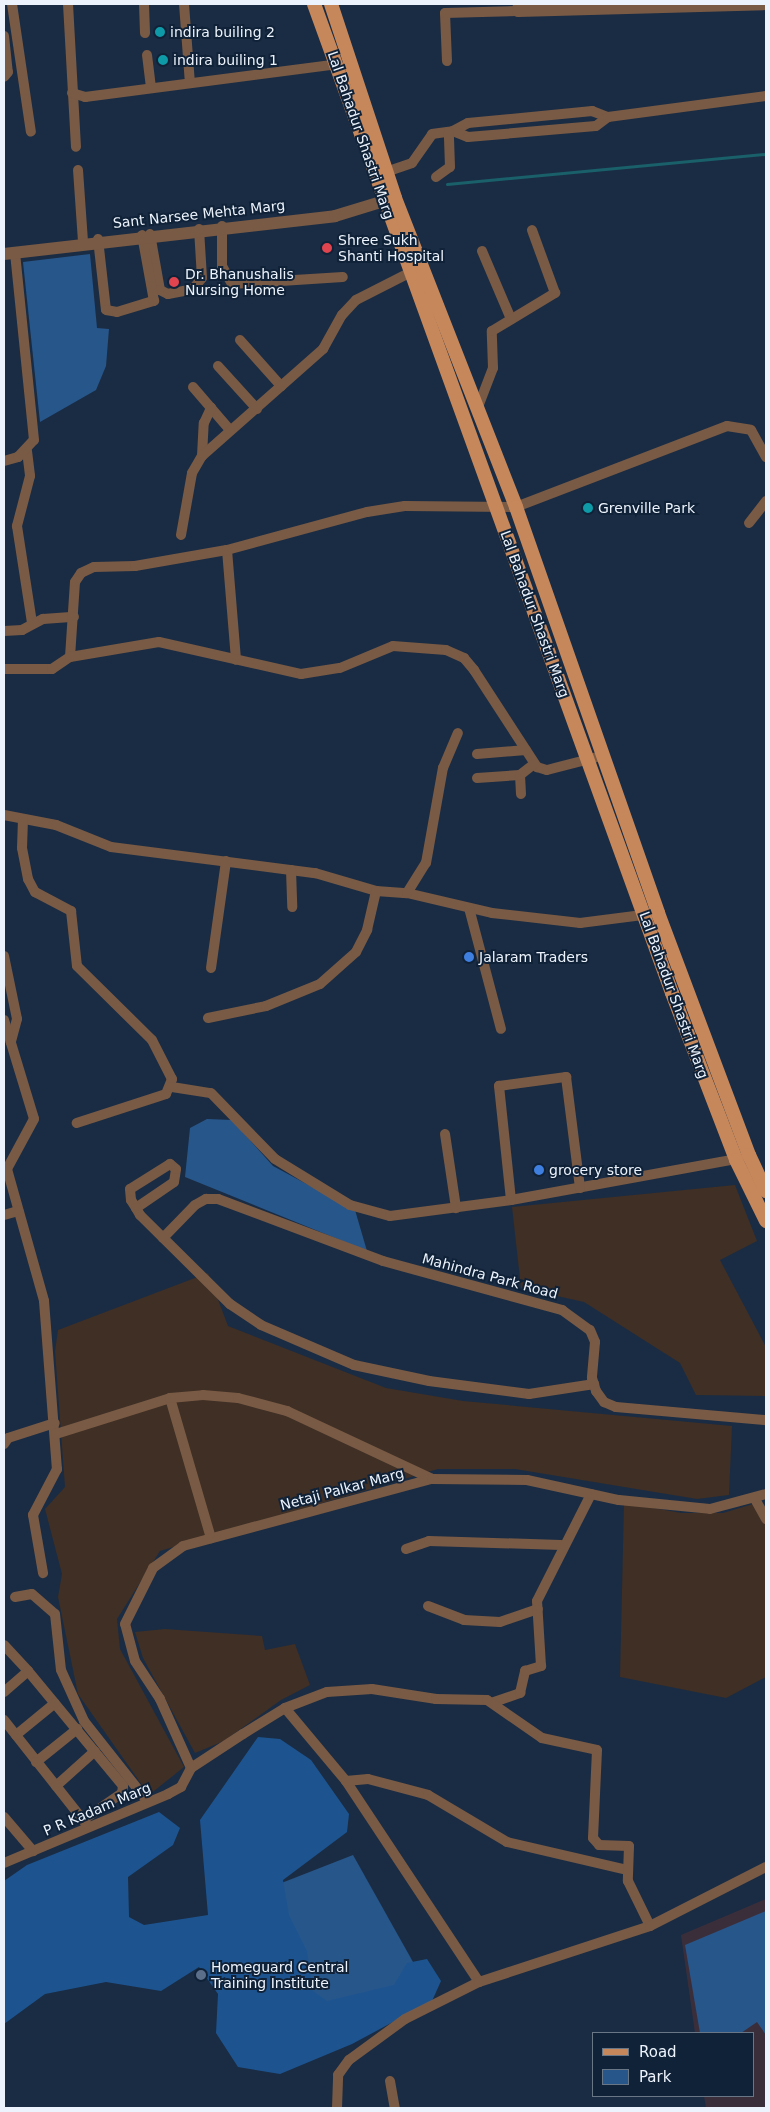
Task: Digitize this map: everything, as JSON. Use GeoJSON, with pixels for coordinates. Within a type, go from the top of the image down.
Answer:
{"type":"FeatureCollection","features":[{"type":"Feature","properties":{"kind":"main road","name":"Lal Bahadur Shastri Marg"},"geometry":{"type":"LineString","coordinates":[[314,4],[380,174],[409,273],[498,510],[558,679],[595,758]]}},
{"type":"Feature","properties":{"kind":"main road","name":"Lal Bahadur Shastri Marg"},"geometry":{"type":"LineString","coordinates":[[331,4],[380,174]]}},
{"type":"Feature","properties":{"kind":"main road","name":"Lal Bahadur Shastri Marg"},"geometry":{"type":"LineString","coordinates":[[389,200],[478,406],[516,507],[572,673],[595,758],[651,914],[709,1090],[742,1157],[766,1191]]}},
{"type":"Feature","properties":{"kind":"main road"},"geometry":{"type":"LineString","coordinates":[[519,568],[535,563]]}},
{"type":"Feature","properties":{"kind":"main road"},"geometry":{"type":"LineString","coordinates":[[558,679],[572,673]]}},
{"type":"Feature","properties":{"kind":"main road","name":"Lal Bahadur Shastri Marg"},"geometry":{"type":"LineString","coordinates":[[651,914],[722,1084],[742,1157],[766,1221]]}},
{"type":"Feature","properties":{"kind":"main road"},"geometry":{"type":"LineString","coordinates":[[709,1090],[722,1084]]}},
{"type":"Feature","properties":{"kind":"street"},"geometry":{"type":"LineString","coordinates":[[12,4],[31,132]]}},
{"type":"Feature","properties":{"kind":"street"},"geometry":{"type":"LineString","coordinates":[[68,4],[76,147]]}},
{"type":"Feature","properties":{"kind":"street"},"geometry":{"type":"LineString","coordinates":[[144,4],[145,33]]}},
{"type":"Feature","properties":{"kind":"street"},"geometry":{"type":"LineString","coordinates":[[184,4],[190,83]]}},
{"type":"Feature","properties":{"kind":"street"},"geometry":{"type":"LineString","coordinates":[[447,61],[445,13],[518,7],[766,4]]}},
{"type":"Feature","properties":{"kind":"street"},"geometry":{"type":"LineString","coordinates":[[4,36],[8,72],[4,77]]}},
{"type":"Feature","properties":{"kind":"street"},"geometry":{"type":"LineString","coordinates":[[147,55],[151,88]]}},
{"type":"Feature","properties":{"kind":"street"},"geometry":{"type":"LineString","coordinates":[[72,93],[85,97],[338,64]]}},
{"type":"Feature","properties":{"kind":"street"},"geometry":{"type":"LineString","coordinates":[[451,132],[478,122],[592,111],[608,117],[766,96]]}},
{"type":"Feature","properties":{"kind":"street"},"geometry":{"type":"LineString","coordinates":[[380,174],[412,163],[432,134],[451,132],[479,136],[596,126],[608,117]]}},
{"type":"Feature","properties":{"kind":"street"},"geometry":{"type":"LineString","coordinates":[[520,118],[521,132]]}},
{"type":"Feature","properties":{"kind":"street"},"geometry":{"type":"LineString","coordinates":[[478,122],[479,136]]}},
{"type":"Feature","properties":{"kind":"street"},"geometry":{"type":"LineString","coordinates":[[436,177],[450,167],[451,132]]}},
{"type":"Feature","properties":{"kind":"street"},"geometry":{"type":"LineString","coordinates":[[78,170],[83,241]]}},
{"type":"Feature","properties":{"kind":"street","name":"Sant Narsee Mehta Marg"},"geometry":{"type":"LineString","coordinates":[[10,253],[98,239],[335,216],[389,200]]}},
{"type":"Feature","properties":{"kind":"street"},"geometry":{"type":"LineString","coordinates":[[222,226],[222,266],[232,284],[343,277]]}},
{"type":"Feature","properties":{"kind":"street"},"geometry":{"type":"LineString","coordinates":[[146,234],[160,290],[168,294],[192,289],[202,278],[199,229]]}},
{"type":"Feature","properties":{"kind":"street"},"geometry":{"type":"LineString","coordinates":[[478,406],[493,368],[492,331],[549,300],[555,293],[532,230]]}},
{"type":"Feature","properties":{"kind":"street"},"geometry":{"type":"LineString","coordinates":[[98,239],[106,310],[117,312],[154,301],[146,234]]}},
{"type":"Feature","properties":{"kind":"street"},"geometry":{"type":"LineString","coordinates":[[482,251],[511,319]]}},
{"type":"Feature","properties":{"kind":"street"},"geometry":{"type":"LineString","coordinates":[[4,461],[27,451],[34,440],[10,253]]}},
{"type":"Feature","properties":{"kind":"street"},"geometry":{"type":"LineString","coordinates":[[181,535],[192,473],[202,456],[323,349],[342,315],[356,300],[409,273]]}},
{"type":"Feature","properties":{"kind":"street"},"geometry":{"type":"LineString","coordinates":[[240,340],[282,386]]}},
{"type":"Feature","properties":{"kind":"street"},"geometry":{"type":"LineString","coordinates":[[218,366],[256,409]]}},
{"type":"Feature","properties":{"kind":"street"},"geometry":{"type":"LineString","coordinates":[[193,387],[230,430]]}},
{"type":"Feature","properties":{"kind":"street"},"geometry":{"type":"LineString","coordinates":[[202,456],[204,423],[211,408]]}},
{"type":"Feature","properties":{"kind":"street"},"geometry":{"type":"LineString","coordinates":[[70,657],[76,582],[81,573],[227,550],[367,512],[405,506],[498,510],[516,507],[728,426],[751,430],[766,457]]}},
{"type":"Feature","properties":{"kind":"street"},"geometry":{"type":"LineString","coordinates":[[27,451],[30,476],[17,526],[32,622]]}},
{"type":"Feature","properties":{"kind":"street"},"geometry":{"type":"LineString","coordinates":[[749,523],[766,501]]}},
{"type":"Feature","properties":{"kind":"street"},"geometry":{"type":"LineString","coordinates":[[227,550],[236,660]]}},
{"type":"Feature","properties":{"kind":"street"},"geometry":{"type":"LineString","coordinates":[[4,631],[22,630],[32,622],[74,617]]}},
{"type":"Feature","properties":{"kind":"street"},"geometry":{"type":"LineString","coordinates":[[4,669],[52,669],[70,657],[159,642],[302,674],[340,668],[393,646],[446,650],[464,658],[474,670],[534,764],[548,770],[595,758]]}},
{"type":"Feature","properties":{"kind":"street"},"geometry":{"type":"LineString","coordinates":[[407,893],[426,863],[443,768],[458,732]]}},
{"type":"Feature","properties":{"kind":"street"},"geometry":{"type":"LineString","coordinates":[[476,754],[526,750]]}},
{"type":"Feature","properties":{"kind":"street"},"geometry":{"type":"LineString","coordinates":[[477,778],[520,776],[534,764]]}},
{"type":"Feature","properties":{"kind":"street"},"geometry":{"type":"LineString","coordinates":[[520,776],[522,794]]}},
{"type":"Feature","properties":{"kind":"street"},"geometry":{"type":"LineString","coordinates":[[5,816],[56,824],[111,847],[226,861],[346,879],[376,891],[407,893],[469,908],[580,923],[651,914]]}},
{"type":"Feature","properties":{"kind":"street"},"geometry":{"type":"LineString","coordinates":[[23,819],[23,860],[35,892],[71,911],[77,966],[152,1040],[164,1057],[172,1087]]}},
{"type":"Feature","properties":{"kind":"street"},"geometry":{"type":"LineString","coordinates":[[211,968],[226,861]]}},
{"type":"Feature","properties":{"kind":"street"},"geometry":{"type":"LineString","coordinates":[[292,870],[292,907]]}},
{"type":"Feature","properties":{"kind":"street"},"geometry":{"type":"LineString","coordinates":[[208,1018],[266,1006],[320,984],[356,952],[367,930],[376,891]]}},
{"type":"Feature","properties":{"kind":"street"},"geometry":{"type":"LineString","coordinates":[[469,908],[501,1029]]}},
{"type":"Feature","properties":{"kind":"street"},"geometry":{"type":"LineString","coordinates":[[4,956],[17,1019],[11,1042]]}},
{"type":"Feature","properties":{"kind":"street"},"geometry":{"type":"LineString","coordinates":[[4,1020],[34,1125],[5,1167],[44,1301],[55,1428],[55,1479],[33,1515],[43,1573]]}},
{"type":"Feature","properties":{"kind":"street"},"geometry":{"type":"LineString","coordinates":[[511,1200],[499,1086],[566,1077],[580,1188]]}},
{"type":"Feature","properties":{"kind":"street"},"geometry":{"type":"LineString","coordinates":[[77,1123],[166,1094],[172,1087]]}},
{"type":"Feature","properties":{"kind":"street"},"geometry":{"type":"LineString","coordinates":[[172,1087],[211,1093],[275,1159],[350,1205],[390,1216],[511,1200],[742,1157]]}},
{"type":"Feature","properties":{"kind":"street"},"geometry":{"type":"LineString","coordinates":[[445,1134],[456,1208]]}},
{"type":"Feature","properties":{"kind":"street"},"geometry":{"type":"LineString","coordinates":[[136,1208],[174,1182],[176,1169],[170,1164],[130,1189],[136,1208],[163,1238],[230,1304],[261,1325],[354,1365],[429,1381],[529,1394],[594,1384],[604,1402],[616,1407],[766,1420]]}},
{"type":"Feature","properties":{"kind":"street","name":"Mahindra Park Road"},"geometry":{"type":"LineString","coordinates":[[163,1238],[195,1205],[206,1198],[218,1198],[383,1261],[562,1310],[590,1330],[595,1342],[594,1384]]}},
{"type":"Feature","properties":{"kind":"street"},"geometry":{"type":"LineString","coordinates":[[4,1215],[18,1211]]}},
{"type":"Feature","properties":{"kind":"street"},"geometry":{"type":"LineString","coordinates":[[5,1440],[170,1398],[203,1395],[238,1398],[287,1411],[432,1479]]}},
{"type":"Feature","properties":{"kind":"street"},"geometry":{"type":"LineString","coordinates":[[170,1398],[211,1538]]}},
{"type":"Feature","properties":{"kind":"street","name":"Netaji Palkar Marg"},"geometry":{"type":"LineString","coordinates":[[191,1768],[160,1699],[135,1661],[125,1624],[153,1568],[184,1546],[432,1479],[527,1480],[590,1494],[710,1509],[766,1494]]}},
{"type":"Feature","properties":{"kind":"street"},"geometry":{"type":"LineString","coordinates":[[191,1768],[285,1708],[327,1692],[372,1689],[494,1702],[520,1693],[525,1671],[540,1666],[538,1609],[561,1545],[590,1494]]}},
{"type":"Feature","properties":{"kind":"street"},"geometry":{"type":"LineString","coordinates":[[755,1498],[766,1519]]}},
{"type":"Feature","properties":{"kind":"street"},"geometry":{"type":"LineString","coordinates":[[406,1549],[429,1541],[561,1545]]}},
{"type":"Feature","properties":{"kind":"street"},"geometry":{"type":"LineString","coordinates":[[15,1597],[32,1594],[55,1614],[61,1670],[84,1721],[148,1802]]}},
{"type":"Feature","properties":{"kind":"street"},"geometry":{"type":"LineString","coordinates":[[428,1606],[464,1620],[500,1622],[538,1609]]}},
{"type":"Feature","properties":{"kind":"street"},"geometry":{"type":"LineString","coordinates":[[4,1645],[56,1703],[123,1790],[85,1822],[4,1720]]}},
{"type":"Feature","properties":{"kind":"street"},"geometry":{"type":"LineString","coordinates":[[4,1692],[28,1671]]}},
{"type":"Feature","properties":{"kind":"street"},"geometry":{"type":"LineString","coordinates":[[494,1702],[542,1738],[597,1750],[593,1838],[599,1845],[629,1846],[627,1870],[632,1894],[650,1926]]}},
{"type":"Feature","properties":{"kind":"street"},"geometry":{"type":"LineString","coordinates":[[16,1735],[56,1703]]}},
{"type":"Feature","properties":{"kind":"street"},"geometry":{"type":"LineString","coordinates":[[285,1708],[346,1781],[479,1982]]}},
{"type":"Feature","properties":{"kind":"street"},"geometry":{"type":"LineString","coordinates":[[36,1762],[77,1729]]}},
{"type":"Feature","properties":{"kind":"street"},"geometry":{"type":"LineString","coordinates":[[56,1786],[95,1752]]}},
{"type":"Feature","properties":{"kind":"street","name":"P R Kadam Marg"},"geometry":{"type":"LineString","coordinates":[[4,1863],[33,1851],[85,1822],[148,1802],[181,1787],[191,1768]]}},
{"type":"Feature","properties":{"kind":"street"},"geometry":{"type":"LineString","coordinates":[[346,1781],[368,1778],[428,1795],[507,1842],[627,1870]]}},
{"type":"Feature","properties":{"kind":"street"},"geometry":{"type":"LineString","coordinates":[[4,1816],[33,1851]]}},
{"type":"Feature","properties":{"kind":"street"},"geometry":{"type":"LineString","coordinates":[[337,2108],[338,2075],[349,2060],[405,2019],[479,1982],[650,1926],[766,1867]]}},
{"type":"Feature","properties":{"kind":"street"},"geometry":{"type":"LineString","coordinates":[[390,2081],[394,2108]]}},
{"type":"Feature","properties":{"kind":"shaded area"},"geometry":{"type":"Polygon","coordinates":[[[735,1185],[757,1241],[720,1260],[766,1347],[766,1396],[696,1395],[680,1363],[584,1302],[521,1288],[512,1207],[735,1185]]]}},
{"type":"Feature","properties":{"kind":"shaded area"},"geometry":{"type":"Polygon","coordinates":[[[208,1273],[228,1326],[386,1388],[463,1401],[732,1426],[729,1495],[697,1499],[515,1469],[438,1469],[160,1551],[117,1619],[120,1649],[184,1767],[149,1795],[78,1694],[58,1597],[62,1574],[45,1509],[65,1487],[55,1351],[58,1330],[208,1273]]]}},
{"type":"Feature","properties":{"kind":"shaded area"},"geometry":{"type":"Polygon","coordinates":[[[624,1503],[682,1513],[723,1513],[753,1504],[766,1522],[766,1677],[726,1698],[620,1677],[624,1503]]]}},
{"type":"Feature","properties":{"kind":"shaded area"},"geometry":{"type":"Polygon","coordinates":[[[165,1629],[262,1636],[265,1650],[295,1644],[310,1685],[281,1700],[224,1741],[195,1753],[143,1658],[135,1632],[165,1629]]]}},
{"type":"Feature","properties":{"kind":"shaded area"},"geometry":{"type":"Polygon","coordinates":[[[258,1737],[280,1739],[311,1760],[349,1814],[347,1832],[283,1880],[289,1915],[307,1951],[313,1991],[327,2001],[394,1985],[407,1963],[427,1959],[441,1981],[432,2001],[352,2044],[280,2074],[238,2067],[216,2033],[218,1994],[199,1967],[161,1991],[106,1982],[45,1994],[4,2024],[4,1881],[27,1865],[159,1812],[180,1828],[173,1845],[128,1877],[129,1917],[144,1925],[208,1915],[200,1820],[258,1737]]]}},
{"type":"Feature","properties":{"kind":"shaded area"},"geometry":{"type":"Polygon","coordinates":[[[766,1899],[766,2108],[706,2108],[704,2097],[755,2097],[755,2032],[695,2032],[681,1935],[766,1899]]]}},
{"type":"Feature","properties":{"kind":"green space"},"geometry":{"type":"Polygon","coordinates":[[[90,254],[97,328],[109,329],[106,366],[96,390],[40,422],[23,262],[90,254]]]}},
{"type":"Feature","properties":{"kind":"green space"},"geometry":{"type":"Polygon","coordinates":[[[207,1119],[232,1120],[273,1166],[355,1210],[367,1251],[185,1177],[190,1128],[207,1119]]]}},
{"type":"Feature","properties":{"kind":"green space"},"geometry":{"type":"Polygon","coordinates":[[[353,1855],[422,1978],[324,2019],[261,1891],[353,1855]]]}},
{"type":"Feature","properties":{"kind":"green space"},"geometry":{"type":"Polygon","coordinates":[[[766,1911],[766,2035],[757,2022],[742,2032],[700,2032],[685,1945],[766,1911]]]}},
{"type":"Feature","properties":{"kind":"waterway"},"geometry":{"type":"LineString","coordinates":[[447,184],[766,154]]}},
{"type":"Feature","properties":{"kind":"place","name":"indira builing 2"},"geometry":{"type":"Point","coordinates":[160,32]}},
{"type":"Feature","properties":{"kind":"place","name":"indira builing 1"},"geometry":{"type":"Point","coordinates":[163,60]}},
{"type":"Feature","properties":{"kind":"place","name":"Shree Sukh Shanti Hospital"},"geometry":{"type":"Point","coordinates":[327,248]}},
{"type":"Feature","properties":{"kind":"place","name":"Dr. Bhanushalis Nursing Home"},"geometry":{"type":"Point","coordinates":[174,282]}},
{"type":"Feature","properties":{"kind":"place","name":"Grenville Park"},"geometry":{"type":"Point","coordinates":[588,508]}},
{"type":"Feature","properties":{"kind":"place","name":"Jalaram Traders"},"geometry":{"type":"Point","coordinates":[469,957]}},
{"type":"Feature","properties":{"kind":"place","name":"grocery store"},"geometry":{"type":"Point","coordinates":[539,1170]}},
{"type":"Feature","properties":{"kind":"place","name":"Homeguard Central Training Institute"},"geometry":{"type":"Point","coordinates":[201,1975]}}]}
